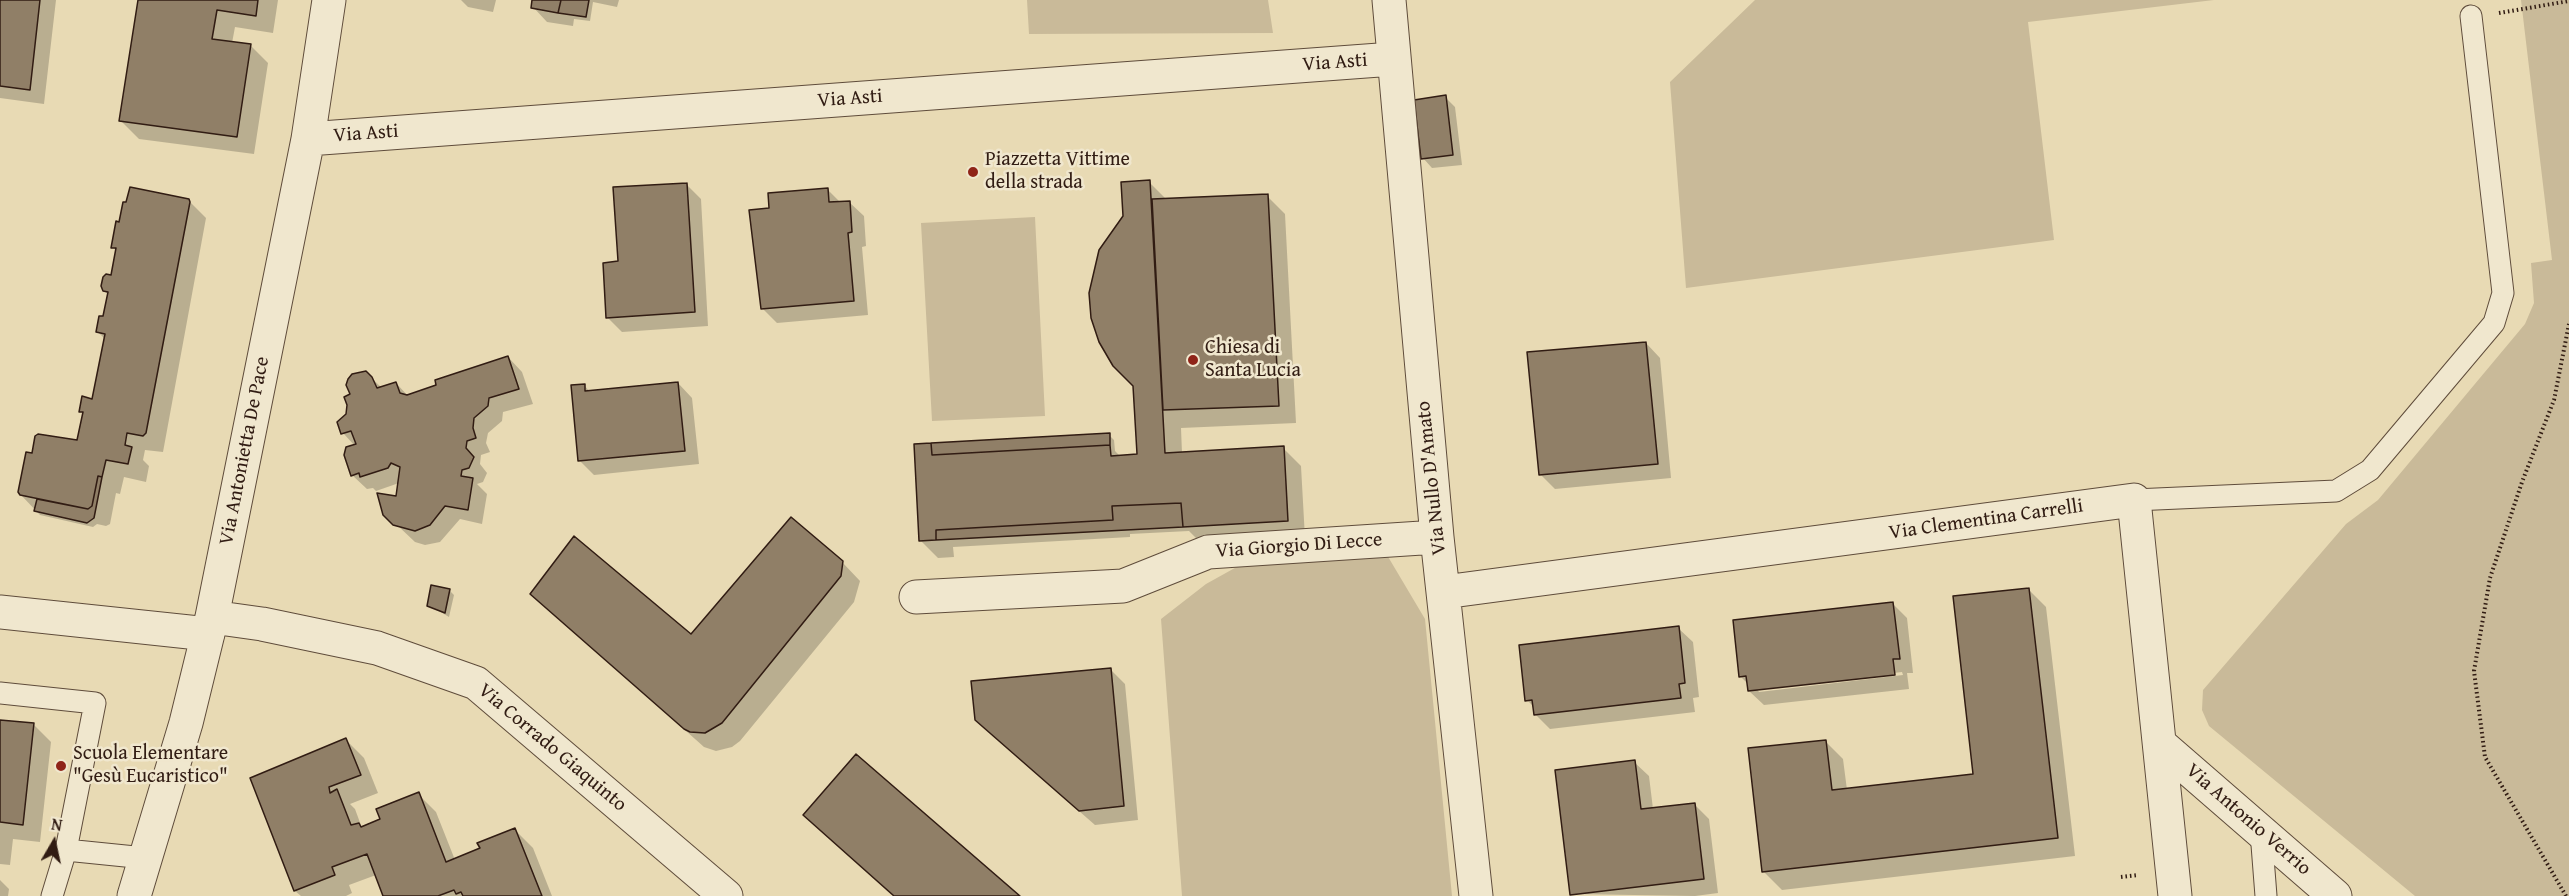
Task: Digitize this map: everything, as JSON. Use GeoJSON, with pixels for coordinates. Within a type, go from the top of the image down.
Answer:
{"type":"FeatureCollection","features":[{"type":"Feature","properties":{"kind":"street","name":"Via Antonietta De Pace"},"geometry":{"type":"LineString","coordinates":[[134,896],[186,723],[210,625],[308,138],[329,0]]}},
{"type":"Feature","properties":{"kind":"street","name":"Via Nullo D'Amato"},"geometry":{"type":"LineString","coordinates":[[1389,0],[1437,537],[1476,896]]}},
{"type":"Feature","properties":{"kind":"street","name":"Via Asti"},"geometry":{"type":"LineString","coordinates":[[308,138],[1393,59]]}},
{"type":"Feature","properties":{"kind":"street","name":"Via Clementina Carrelli"},"geometry":{"type":"LineString","coordinates":[[1444,592],[2134,500]]}},
{"type":"Feature","properties":{"kind":"street"},"geometry":{"type":"LineString","coordinates":[[2134,500],[2175,896]]}},
{"type":"Feature","properties":{"kind":"street","name":"Via Giorgio Di Lecce"},"geometry":{"type":"LineString","coordinates":[[916,597],[1123,586],[1208,552],[1437,537]]}},
{"type":"Feature","properties":{"kind":"street","name":"Via Corrado Giaquinto"},"geometry":{"type":"LineString","coordinates":[[0,612],[210,625],[262,624],[377,648],[476,683],[714,892]]}},
{"type":"Feature","properties":{"kind":"street","name":"Via Antonio Verrio"},"geometry":{"type":"LineString","coordinates":[[2161,745],[2335,896]]}},
{"type":"Feature","properties":{"kind":"lane"},"geometry":{"type":"LineString","coordinates":[[2134,500],[2336,491],[2370,470],[2494,322],[2503,293],[2471,16]]}},
{"type":"Feature","properties":{"kind":"lane"},"geometry":{"type":"LineString","coordinates":[[0,693],[95,703],[66,850],[51,896]]}},
{"type":"Feature","properties":{"kind":"lane"},"geometry":{"type":"LineString","coordinates":[[2261,832],[2266,896]]}},
{"type":"Feature","properties":{"kind":"lane"},"geometry":{"type":"LineString","coordinates":[[66,850],[145,858]]}},
{"type":"Feature","properties":{"kind":"path"},"geometry":{"type":"LineString","coordinates":[[2471,16],[2569,1]]}},
{"type":"Feature","properties":{"kind":"path"},"geometry":{"type":"LineString","coordinates":[[2566,896],[2485,757],[2474,671],[2490,578],[2522,482],[2554,400],[2569,324]]}},
{"type":"Feature","properties":{"kind":"shaded area"},"geometry":{"type":"Polygon","coordinates":[[[1027,0],[1268,0],[1273,33],[1029,34],[1027,0]]]}},
{"type":"Feature","properties":{"kind":"shaded area"},"geometry":{"type":"Polygon","coordinates":[[[1755,0],[2214,0],[2028,22],[2054,240],[1686,288],[1670,82],[1755,0]]]}},
{"type":"Feature","properties":{"kind":"shaded area"},"geometry":{"type":"Polygon","coordinates":[[[2521,0],[2569,0],[2569,896],[2415,896],[2209,726],[2202,710],[2203,690],[2346,524],[2378,500],[2525,324],[2534,303],[2531,263],[2552,260],[2521,0]]]}},
{"type":"Feature","properties":{"kind":"shaded area"},"geometry":{"type":"Polygon","coordinates":[[[1035,217],[1045,416],[932,421],[921,223],[1035,217]]]}},
{"type":"Feature","properties":{"kind":"shaded area"},"geometry":{"type":"Polygon","coordinates":[[[1387,555],[1425,619],[1452,896],[1182,896],[1161,619],[1206,584],[1242,564],[1387,555]]]}},
{"type":"Feature","properties":{"kind":"building"},"geometry":{"type":"Polygon","coordinates":[[[0,0],[40,0],[30,90],[0,86],[0,0]]]}},
{"type":"Feature","properties":{"kind":"building"},"geometry":{"type":"Polygon","coordinates":[[[138,0],[258,0],[256,16],[217,10],[212,39],[251,44],[237,137],[119,121],[138,0]]]}},
{"type":"Feature","properties":{"kind":"building"},"geometry":{"type":"Polygon","coordinates":[[[532,0],[561,0],[558,13],[531,8],[532,0]]]}},
{"type":"Feature","properties":{"kind":"building"},"geometry":{"type":"Polygon","coordinates":[[[561,0],[589,0],[586,17],[558,13],[561,0]]]}},
{"type":"Feature","properties":{"kind":"building"},"geometry":{"type":"Polygon","coordinates":[[[1446,95],[1453,155],[1421,159],[1414,100],[1446,95]]]}},
{"type":"Feature","properties":{"kind":"building","name":"Chiesa di Santa Lucia"},"geometry":{"type":"Polygon","coordinates":[[[1150,180],[1165,453],[1284,446],[1288,521],[1183,527],[1181,503],[1112,506],[1113,520],[936,530],[936,540],[919,541],[914,444],[931,443],[932,455],[1110,445],[1111,456],[1137,454],[1133,386],[1113,366],[1099,342],[1091,318],[1089,293],[1099,250],[1123,216],[1121,182],[1150,180]]]}},
{"type":"Feature","properties":{"kind":"building"},"geometry":{"type":"Polygon","coordinates":[[[687,183],[695,312],[606,318],[603,263],[618,261],[613,187],[687,183]]]}},
{"type":"Feature","properties":{"kind":"building"},"geometry":{"type":"Polygon","coordinates":[[[130,187],[189,199],[190,202],[146,433],[143,436],[127,433],[125,445],[132,447],[128,464],[106,460],[102,477],[98,476],[92,506],[88,509],[20,495],[18,492],[26,452],[32,453],[35,436],[38,434],[77,440],[83,412],[79,412],[82,396],[92,399],[105,334],[96,332],[99,316],[103,316],[108,292],[103,291],[101,286],[103,277],[106,274],[111,275],[116,248],[111,248],[116,221],[119,222],[123,202],[126,202],[130,187]]]}},
{"type":"Feature","properties":{"kind":"building"},"geometry":{"type":"Polygon","coordinates":[[[828,188],[829,202],[850,201],[852,232],[848,233],[854,301],[761,309],[749,210],[769,208],[768,193],[828,188]]]}},
{"type":"Feature","properties":{"kind":"building"},"geometry":{"type":"Polygon","coordinates":[[[1268,194],[1279,406],[1163,410],[1152,199],[1268,194]]]}},
{"type":"Feature","properties":{"kind":"building"},"geometry":{"type":"Polygon","coordinates":[[[1646,342],[1658,464],[1539,475],[1527,352],[1646,342]]]}},
{"type":"Feature","properties":{"kind":"building"},"geometry":{"type":"Polygon","coordinates":[[[508,356],[519,389],[489,398],[488,406],[474,418],[473,428],[476,438],[467,441],[466,448],[474,457],[469,468],[462,470],[461,476],[473,478],[468,510],[445,506],[430,525],[415,531],[393,525],[383,515],[377,493],[396,496],[400,467],[391,463],[388,468],[360,477],[359,473],[351,476],[344,455],[346,447],[356,444],[351,431],[341,434],[337,422],[346,414],[347,405],[344,397],[350,394],[346,385],[348,379],[352,374],[366,371],[377,388],[396,382],[400,393],[407,395],[436,385],[435,380],[508,356]]]}},
{"type":"Feature","properties":{"kind":"building"},"geometry":{"type":"Polygon","coordinates":[[[678,382],[685,451],[578,461],[571,385],[585,384],[585,391],[678,382]]]}},
{"type":"Feature","properties":{"kind":"building"},"geometry":{"type":"Polygon","coordinates":[[[1110,433],[1110,445],[932,455],[931,443],[1110,433]]]}},
{"type":"Feature","properties":{"kind":"building"},"geometry":{"type":"Polygon","coordinates":[[[98,476],[102,477],[94,518],[87,523],[34,511],[37,499],[88,509],[92,506],[98,476]]]}},
{"type":"Feature","properties":{"kind":"building"},"geometry":{"type":"Polygon","coordinates":[[[1181,503],[1183,527],[936,540],[936,530],[1113,520],[1112,506],[1181,503]]]}},
{"type":"Feature","properties":{"kind":"building"},"geometry":{"type":"Polygon","coordinates":[[[791,517],[843,561],[841,576],[722,723],[705,733],[690,732],[684,729],[530,594],[574,536],[691,634],[791,517]]]}},
{"type":"Feature","properties":{"kind":"building"},"geometry":{"type":"Polygon","coordinates":[[[431,585],[450,589],[445,613],[427,606],[431,585]]]}},
{"type":"Feature","properties":{"kind":"building"},"geometry":{"type":"Polygon","coordinates":[[[2029,588],[2058,838],[1762,872],[1748,748],[1826,740],[1832,790],[1973,774],[1953,596],[2029,588]]]}},
{"type":"Feature","properties":{"kind":"building"},"geometry":{"type":"Polygon","coordinates":[[[1893,602],[1900,659],[1893,659],[1895,675],[1748,691],[1746,676],[1739,677],[1733,620],[1893,602]]]}},
{"type":"Feature","properties":{"kind":"building"},"geometry":{"type":"Polygon","coordinates":[[[1679,626],[1685,683],[1679,684],[1681,698],[1534,715],[1532,700],[1525,701],[1519,645],[1679,626]]]}},
{"type":"Feature","properties":{"kind":"building"},"geometry":{"type":"Polygon","coordinates":[[[1111,668],[1124,806],[1079,811],[975,720],[971,681],[1111,668]]]}},
{"type":"Feature","properties":{"kind":"building"},"geometry":{"type":"Polygon","coordinates":[[[0,720],[34,723],[23,825],[0,822],[0,720]]]}},
{"type":"Feature","properties":{"kind":"building"},"geometry":{"type":"Polygon","coordinates":[[[346,738],[361,775],[329,787],[330,793],[337,789],[351,825],[359,823],[361,827],[380,819],[376,809],[419,792],[446,862],[480,848],[477,843],[515,828],[542,896],[463,896],[461,892],[456,894],[454,890],[438,896],[383,896],[367,854],[332,867],[335,875],[294,891],[250,778],[346,738]]]}},
{"type":"Feature","properties":{"kind":"building"},"geometry":{"type":"Polygon","coordinates":[[[856,754],[1020,896],[894,896],[803,815],[856,754]]]}},
{"type":"Feature","properties":{"kind":"building"},"geometry":{"type":"Polygon","coordinates":[[[1635,760],[1641,809],[1695,803],[1704,879],[1570,895],[1555,770],[1635,760]]]}},
{"type":"Feature","properties":{"kind":"place","name":"Piazzetta Vittime della strada"},"geometry":{"type":"Point","coordinates":[973,172]}},
{"type":"Feature","properties":{"kind":"place","name":"Chiesa di Santa Lucia"},"geometry":{"type":"Point","coordinates":[1193,360]}},
{"type":"Feature","properties":{"kind":"place","name":"Scuola Elementare \"Gesù Eucaristico\""},"geometry":{"type":"Point","coordinates":[61,766]}}]}
